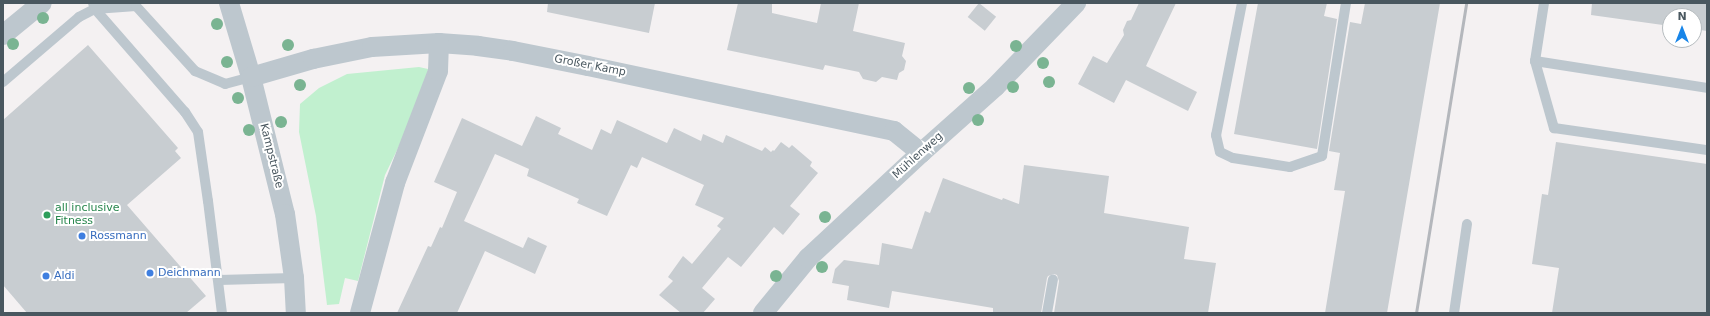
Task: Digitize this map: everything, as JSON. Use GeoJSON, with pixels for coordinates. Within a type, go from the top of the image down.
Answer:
{"type":"FeatureCollection","features":[{"type":"Feature","properties":{"kind":"street"},"geometry":{"type":"LineString","coordinates":[[3,36],[42,3]]}},
{"type":"Feature","properties":{"kind":"street","name":"Kampstraße"},"geometry":{"type":"LineString","coordinates":[[229,3],[251,77],[285,214],[294,278],[296,313]]}},
{"type":"Feature","properties":{"kind":"street","name":"Mühlenweg"},"geometry":{"type":"LineString","coordinates":[[763,313],[808,258],[921,153],[995,87],[1076,3]]}},
{"type":"Feature","properties":{"kind":"street"},"geometry":{"type":"LineString","coordinates":[[360,313],[395,183],[438,71],[439,43]]}},
{"type":"Feature","properties":{"kind":"street","name":"Großer Kamp"},"geometry":{"type":"LineString","coordinates":[[251,77],[313,59],[372,47],[439,43],[513,51],[894,131],[921,153]]}},
{"type":"Feature","properties":{"kind":"lane"},"geometry":{"type":"LineString","coordinates":[[1242,3],[1216,135],[1220,152],[1233,158],[1290,167],[1322,156],[1346,3]]}},
{"type":"Feature","properties":{"kind":"lane"},"geometry":{"type":"LineString","coordinates":[[1544,3],[1535,61],[1554,128],[1707,150]]}},
{"type":"Feature","properties":{"kind":"lane"},"geometry":{"type":"LineString","coordinates":[[3,82],[94,6],[136,6],[195,71],[226,84],[251,77]]}},
{"type":"Feature","properties":{"kind":"lane"},"geometry":{"type":"LineString","coordinates":[[94,6],[185,112],[198,132],[219,280],[222,313]]}},
{"type":"Feature","properties":{"kind":"lane"},"geometry":{"type":"LineString","coordinates":[[1535,61],[1707,88]]}},
{"type":"Feature","properties":{"kind":"lane"},"geometry":{"type":"LineString","coordinates":[[1454,313],[1467,224]]}},
{"type":"Feature","properties":{"kind":"lane"},"geometry":{"type":"LineString","coordinates":[[219,280],[294,278]]}},
{"type":"Feature","properties":{"kind":"lane"},"geometry":{"type":"LineString","coordinates":[[1047,313],[1053,280]]}},
{"type":"Feature","properties":{"kind":"green space"},"geometry":{"type":"Polygon","coordinates":[[[419,67],[428,69],[426,90],[385,175],[358,281],[345,278],[339,304],[327,305],[316,216],[299,132],[300,104],[319,88],[347,74],[419,67]]]}},
{"type":"Feature","properties":{"kind":"building"},"geometry":{"type":"Polygon","coordinates":[[[548,3],[655,3],[649,33],[547,12],[548,3]]]}},
{"type":"Feature","properties":{"kind":"building"},"geometry":{"type":"Polygon","coordinates":[[[738,3],[772,3],[772,13],[817,23],[821,3],[859,3],[853,31],[905,43],[902,56],[906,61],[904,70],[899,73],[897,80],[882,77],[876,82],[863,79],[859,72],[825,65],[823,70],[727,50],[738,3]]]}},
{"type":"Feature","properties":{"kind":"building"},"geometry":{"type":"Polygon","coordinates":[[[979,3],[996,17],[985,31],[968,17],[979,3]]]}},
{"type":"Feature","properties":{"kind":"building"},"geometry":{"type":"Polygon","coordinates":[[[1139,3],[1176,3],[1146,66],[1197,92],[1188,111],[1126,80],[1114,103],[1078,84],[1093,56],[1107,63],[1124,35],[1123,30],[1127,21],[1131,20],[1139,3]]]}},
{"type":"Feature","properties":{"kind":"building"},"geometry":{"type":"Polygon","coordinates":[[[1258,3],[1327,3],[1324,16],[1337,19],[1317,149],[1234,134],[1258,3]]]}},
{"type":"Feature","properties":{"kind":"building"},"geometry":{"type":"Polygon","coordinates":[[[1365,3],[1440,3],[1387,313],[1325,313],[1345,191],[1334,190],[1340,153],[1329,151],[1350,22],[1361,24],[1365,3]]]}},
{"type":"Feature","properties":{"kind":"building"},"geometry":{"type":"Polygon","coordinates":[[[1592,3],[1707,3],[1707,31],[1702,30],[1702,8],[1662,8],[1662,25],[1591,15],[1592,3]]]}},
{"type":"Feature","properties":{"kind":"building"},"geometry":{"type":"Polygon","coordinates":[[[88,45],[178,148],[175,151],[181,158],[127,205],[206,296],[186,313],[27,313],[3,285],[3,120],[88,45]]]}},
{"type":"Feature","properties":{"kind":"building"},"geometry":{"type":"Polygon","coordinates":[[[536,116],[561,128],[558,134],[592,150],[601,129],[611,134],[617,120],[667,143],[674,128],[701,141],[703,134],[723,143],[726,135],[762,151],[765,147],[771,152],[773,150],[774,151],[781,142],[789,148],[792,145],[812,162],[810,166],[818,173],[790,206],[800,214],[783,235],[774,227],[741,267],[728,257],[702,288],[715,299],[703,313],[681,313],[659,295],[673,281],[668,277],[683,256],[692,264],[721,229],[717,226],[724,218],[695,205],[704,185],[642,157],[637,168],[631,165],[607,216],[577,203],[579,199],[527,176],[529,169],[495,154],[464,221],[523,248],[528,237],[547,246],[535,274],[485,251],[457,313],[397,313],[428,246],[431,247],[440,227],[442,228],[457,192],[434,182],[462,118],[522,146],[536,116]]]}},
{"type":"Feature","properties":{"kind":"building"},"geometry":{"type":"Polygon","coordinates":[[[1556,142],[1707,164],[1707,313],[1552,313],[1559,268],[1532,264],[1542,194],[1548,195],[1556,142]]]}},
{"type":"Feature","properties":{"kind":"building"},"geometry":{"type":"Polygon","coordinates":[[[1024,165],[1109,176],[1104,213],[1189,227],[1184,259],[1216,263],[1208,313],[1054,313],[1059,281],[1057,275],[1054,274],[1048,276],[1047,278],[1041,313],[993,313],[993,308],[892,291],[889,308],[847,300],[849,286],[832,283],[835,269],[844,260],[879,265],[882,243],[912,249],[925,211],[930,213],[943,178],[1002,200],[1003,198],[1019,204],[1024,165]]]}},
{"type":"Feature","properties":{"kind":"railway"},"geometry":{"type":"LineString","coordinates":[[1416,313],[1466,3]]}},
{"type":"Feature","properties":{"kind":"place","name":"all inclusive Fitness"},"geometry":{"type":"Point","coordinates":[47,215]}},
{"type":"Feature","properties":{"kind":"place","name":"Rossmann"},"geometry":{"type":"Point","coordinates":[82,236]}},
{"type":"Feature","properties":{"kind":"place","name":"Deichmann"},"geometry":{"type":"Point","coordinates":[150,273]}},
{"type":"Feature","properties":{"kind":"place","name":"Aldi"},"geometry":{"type":"Point","coordinates":[46,276]}}]}
